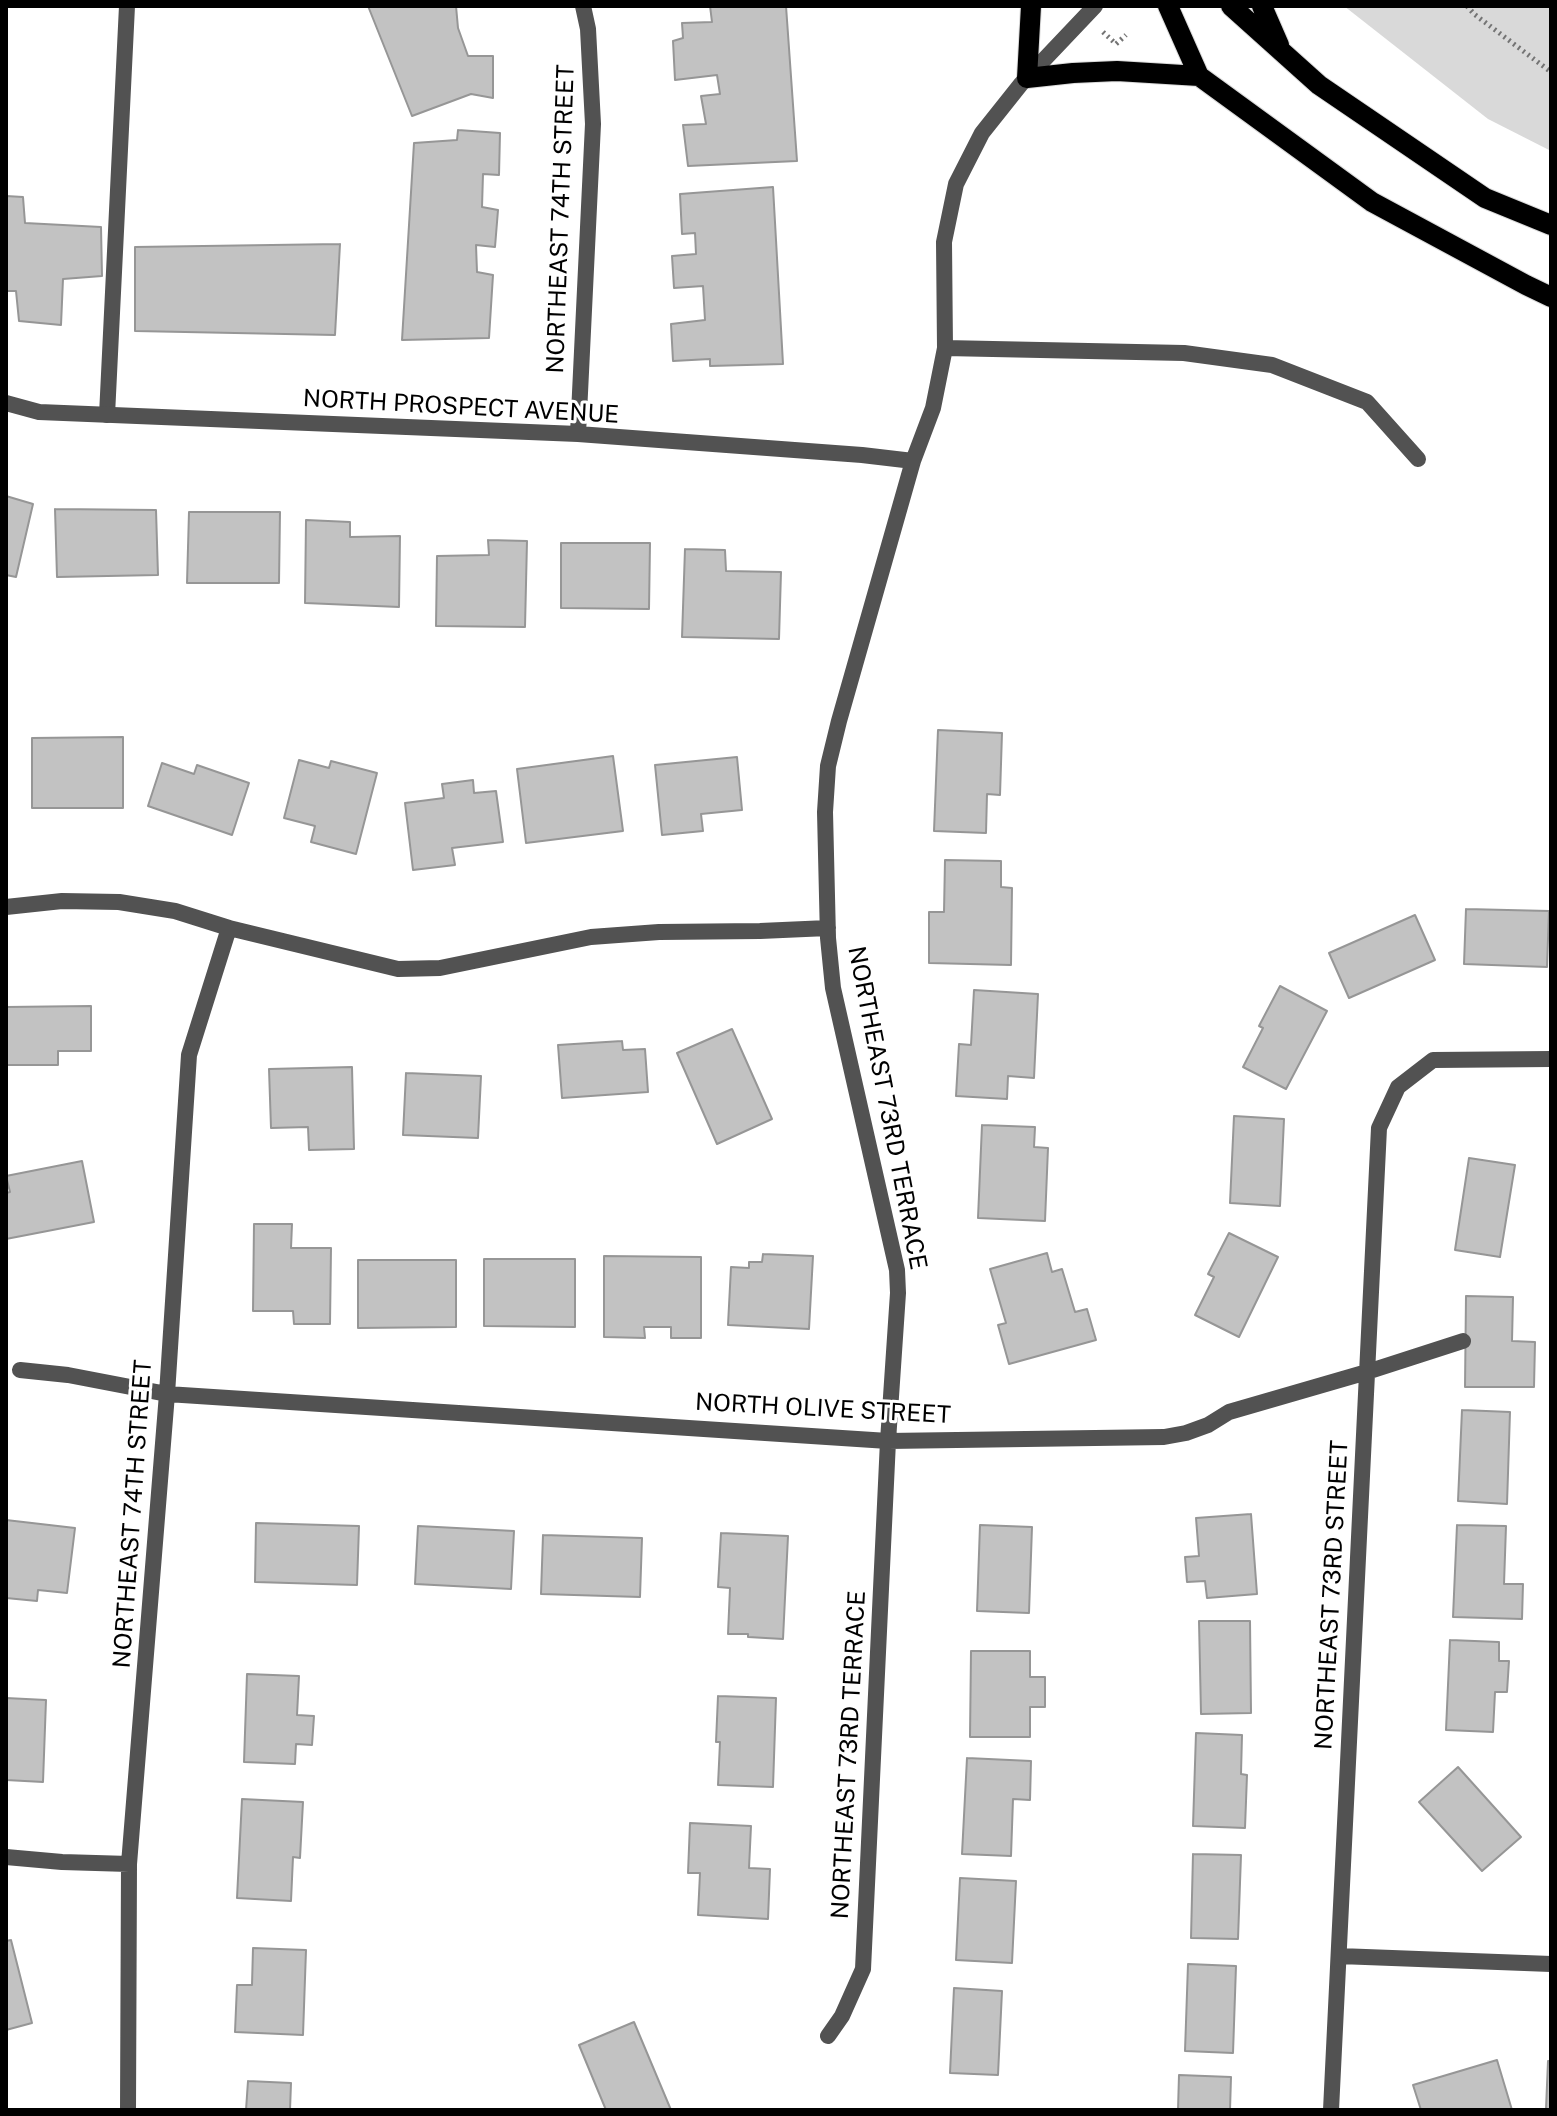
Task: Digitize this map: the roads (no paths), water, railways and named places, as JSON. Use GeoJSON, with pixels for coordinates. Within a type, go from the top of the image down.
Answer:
{"type":"FeatureCollection","features":[{"type":"Feature","properties":{"kind":"main road"},"geometry":{"type":"LineString","coordinates":[[1031,6],[1027,78],[1117,71],[1199,76]]}},
{"type":"Feature","properties":{"kind":"main road"},"geometry":{"type":"LineString","coordinates":[[1168,6],[1199,76],[1372,202],[1551,297]]}},
{"type":"Feature","properties":{"kind":"main road"},"geometry":{"type":"LineString","coordinates":[[1231,6],[1319,85],[1485,198],[1551,225]]}},
{"type":"Feature","properties":{"kind":"main road"},"geometry":{"type":"LineString","coordinates":[[1262,6],[1282,52]]}},
{"type":"Feature","properties":{"kind":"street"},"geometry":{"type":"LineString","coordinates":[[107,415],[127,6]]}},
{"type":"Feature","properties":{"kind":"street","name":"NORTHEAST 74TH STREET"},"geometry":{"type":"LineString","coordinates":[[578,434],[593,124],[588,29],[583,6]]}},
{"type":"Feature","properties":{"kind":"street","name":"NORTHEAST 73RD TERRACE"},"geometry":{"type":"LineString","coordinates":[[828,2036],[848,2004],[863,1969],[898,1293],[897,1270],[833,988],[825,812],[828,766],[913,461],[933,408],[945,348],[944,242],[956,184],[982,133],[1027,78],[1095,6]]}},
{"type":"Feature","properties":{"kind":"street"},"geometry":{"type":"LineString","coordinates":[[945,348],[1184,353],[1272,365],[1367,402],[1418,459]]}},
{"type":"Feature","properties":{"kind":"street","name":"NORTH PROSPECT AVENUE"},"geometry":{"type":"LineString","coordinates":[[6,403],[39,412],[578,434],[913,461]]}},
{"type":"Feature","properties":{"kind":"street"},"geometry":{"type":"LineString","coordinates":[[6,907],[62,901],[119,902],[175,911],[229,928],[398,969],[440,968],[591,937],[659,932],[828,928]]}},
{"type":"Feature","properties":{"kind":"street","name":"NORTHEAST 74TH STREET"},"geometry":{"type":"LineString","coordinates":[[128,2110],[129,1864],[167,1394],[189,1055],[229,928]]}},
{"type":"Feature","properties":{"kind":"street","name":"NORTHEAST 73RD STREET"},"geometry":{"type":"LineString","coordinates":[[1331,2110],[1379,1128],[1398,1087],[1433,1060],[1551,1059]]}},
{"type":"Feature","properties":{"kind":"street","name":"NORTH OLIVE STREET"},"geometry":{"type":"LineString","coordinates":[[20,1370],[68,1375],[167,1394],[888,1441],[1164,1437],[1208,1425],[1229,1412],[1463,1341]]}},
{"type":"Feature","properties":{"kind":"street"},"geometry":{"type":"LineString","coordinates":[[6,1857],[129,1864]]}},
{"type":"Feature","properties":{"kind":"street"},"geometry":{"type":"LineString","coordinates":[[1339,1956],[1551,1964]]}}]}
